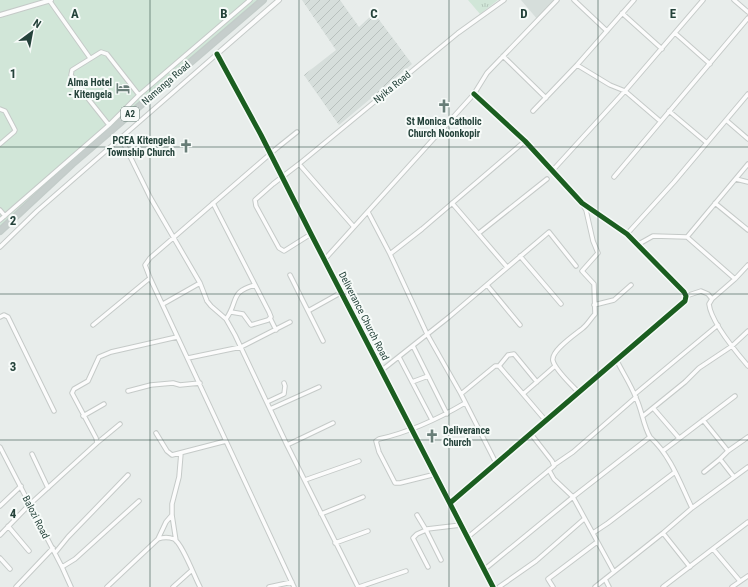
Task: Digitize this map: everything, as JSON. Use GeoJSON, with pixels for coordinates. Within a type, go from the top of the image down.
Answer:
{"type":"FeatureCollection","features":[{"type":"Feature","properties":{"kind":"highway","name":"Namanga Road"},"geometry":{"type":"LineString","coordinates":[[0,231],[72,164],[263,0]]}},
{"type":"Feature","properties":{"kind":"street"},"geometry":{"type":"LineString","coordinates":[[0,15],[50,0],[90,58]]}},
{"type":"Feature","properties":{"kind":"street"},"geometry":{"type":"LineString","coordinates":[[0,220],[109,125],[139,95],[250,0]]}},
{"type":"Feature","properties":{"kind":"street"},"geometry":{"type":"LineString","coordinates":[[0,247],[36,211],[279,0]]}},
{"type":"Feature","properties":{"kind":"street","name":"Nyika Road"},"geometry":{"type":"LineString","coordinates":[[311,234],[282,251],[256,206],[256,198],[458,33],[504,0]]}},
{"type":"Feature","properties":{"kind":"street"},"geometry":{"type":"LineString","coordinates":[[325,259],[474,94],[487,73],[557,0]]}},
{"type":"Feature","properties":{"kind":"street"},"geometry":{"type":"LineString","coordinates":[[574,0],[606,31]]}},
{"type":"Feature","properties":{"kind":"street"},"geometry":{"type":"LineString","coordinates":[[626,0],[630,4]]}},
{"type":"Feature","properties":{"kind":"street"},"geometry":{"type":"LineString","coordinates":[[533,111],[577,65],[634,0]]}},
{"type":"Feature","properties":{"kind":"street"},"geometry":{"type":"LineString","coordinates":[[553,170],[625,91],[703,0]]}},
{"type":"Feature","properties":{"kind":"street"},"geometry":{"type":"LineString","coordinates":[[734,0],[748,12]]}},
{"type":"Feature","properties":{"kind":"street"},"geometry":{"type":"LineString","coordinates":[[622,13],[662,48]]}},
{"type":"Feature","properties":{"kind":"street"},"geometry":{"type":"LineString","coordinates":[[614,177],[748,18]]}},
{"type":"Feature","properties":{"kind":"street"},"geometry":{"type":"LineString","coordinates":[[675,33],[710,64]]}},
{"type":"Feature","properties":{"kind":"street"},"geometry":{"type":"LineString","coordinates":[[208,36],[214,42]]}},
{"type":"Feature","properties":{"kind":"street"},"geometry":{"type":"LineString","coordinates":[[109,125],[71,75],[72,70],[101,52],[106,53],[139,95]]}},
{"type":"Feature","properties":{"kind":"street","name":"Deliverance Church Road"},"geometry":{"type":"LineString","coordinates":[[216,54],[283,176],[311,234],[413,429],[493,587]]}},
{"type":"Feature","properties":{"kind":"street"},"geometry":{"type":"LineString","coordinates":[[503,56],[546,98]]}},
{"type":"Feature","properties":{"kind":"street"},"geometry":{"type":"LineString","coordinates":[[577,65],[610,85],[625,91],[660,121]]}},
{"type":"Feature","properties":{"kind":"street"},"geometry":{"type":"LineString","coordinates":[[474,94],[525,141],[553,170],[582,203],[586,210],[593,241],[598,253],[582,271],[594,284],[594,304],[596,314],[584,328],[554,354],[552,359],[555,366],[578,392]]}},
{"type":"Feature","properties":{"kind":"street"},"geometry":{"type":"LineString","coordinates":[[627,234],[674,182],[748,94]]}},
{"type":"Feature","properties":{"kind":"street"},"geometry":{"type":"LineString","coordinates":[[0,109],[5,111],[16,130],[0,144]]}},
{"type":"Feature","properties":{"kind":"street"},"geometry":{"type":"LineString","coordinates":[[669,111],[707,143]]}},
{"type":"Feature","properties":{"kind":"street"},"geometry":{"type":"LineString","coordinates":[[726,120],[748,140]]}},
{"type":"Feature","properties":{"kind":"street"},"geometry":{"type":"LineString","coordinates":[[294,587],[145,265],[147,261],[174,237],[297,132]]}},
{"type":"Feature","properties":{"kind":"street"},"geometry":{"type":"LineString","coordinates":[[121,138],[156,208],[200,283],[211,306],[226,319],[241,347],[287,445],[358,587],[406,571]]}},
{"type":"Feature","properties":{"kind":"street"},"geometry":{"type":"LineString","coordinates":[[390,254],[422,229],[525,141]]}},
{"type":"Feature","properties":{"kind":"street"},"geometry":{"type":"LineString","coordinates":[[299,164],[354,227]]}},
{"type":"Feature","properties":{"kind":"street"},"geometry":{"type":"LineString","coordinates":[[687,236],[748,164]]}},
{"type":"Feature","properties":{"kind":"street"},"geometry":{"type":"LineString","coordinates":[[479,233],[546,179]]}},
{"type":"Feature","properties":{"kind":"street"},"geometry":{"type":"LineString","coordinates":[[736,179],[748,182]]}},
{"type":"Feature","properties":{"kind":"street"},"geometry":{"type":"LineString","coordinates":[[213,203],[270,314],[270,318],[276,330]]}},
{"type":"Feature","properties":{"kind":"street"},"geometry":{"type":"LineString","coordinates":[[452,203],[508,267]]}},
{"type":"Feature","properties":{"kind":"street"},"geometry":{"type":"LineString","coordinates":[[450,503],[685,301],[686,296],[684,292],[627,234],[582,203]]}},
{"type":"Feature","properties":{"kind":"street"},"geometry":{"type":"LineString","coordinates":[[715,203],[748,230]]}},
{"type":"Feature","properties":{"kind":"street"},"geometry":{"type":"LineString","coordinates":[[0,210],[5,216]]}},
{"type":"Feature","properties":{"kind":"street"},"geometry":{"type":"LineString","coordinates":[[368,212],[390,254],[427,334],[461,394],[496,463]]}},
{"type":"Feature","properties":{"kind":"street"},"geometry":{"type":"LineString","coordinates":[[382,370],[400,357],[549,232],[576,266]]}},
{"type":"Feature","properties":{"kind":"street"},"geometry":{"type":"LineString","coordinates":[[637,245],[653,236],[687,236],[735,279]]}},
{"type":"Feature","properties":{"kind":"street"},"geometry":{"type":"LineString","coordinates":[[520,256],[561,304]]}},
{"type":"Feature","properties":{"kind":"street"},"geometry":{"type":"LineString","coordinates":[[748,265],[735,279],[712,299],[709,304],[713,317],[718,325],[748,366]]}},
{"type":"Feature","properties":{"kind":"street"},"geometry":{"type":"LineString","coordinates":[[290,275],[323,341]]}},
{"type":"Feature","properties":{"kind":"street"},"geometry":{"type":"LineString","coordinates":[[93,325],[150,278]]}},
{"type":"Feature","properties":{"kind":"street"},"geometry":{"type":"LineString","coordinates":[[163,304],[200,283]]}},
{"type":"Feature","properties":{"kind":"street"},"geometry":{"type":"LineString","coordinates":[[226,319],[231,312],[235,297],[239,291],[255,285]]}},
{"type":"Feature","properties":{"kind":"street"},"geometry":{"type":"LineString","coordinates":[[487,285],[520,325]]}},
{"type":"Feature","properties":{"kind":"street"},"geometry":{"type":"LineString","coordinates":[[594,304],[614,300],[631,285]]}},
{"type":"Feature","properties":{"kind":"street"},"geometry":{"type":"LineString","coordinates":[[686,296],[701,290],[712,299]]}},
{"type":"Feature","properties":{"kind":"street"},"geometry":{"type":"LineString","coordinates":[[308,311],[342,292]]}},
{"type":"Feature","properties":{"kind":"street"},"geometry":{"type":"LineString","coordinates":[[231,312],[239,312],[243,314],[251,325],[262,323],[270,318]]}},
{"type":"Feature","properties":{"kind":"street"},"geometry":{"type":"LineString","coordinates":[[0,317],[4,315],[8,317],[54,411]]}},
{"type":"Feature","properties":{"kind":"street"},"geometry":{"type":"LineString","coordinates":[[188,358],[241,347],[290,322]]}},
{"type":"Feature","properties":{"kind":"street"},"geometry":{"type":"LineString","coordinates":[[468,537],[554,465],[576,450],[718,325]]}},
{"type":"Feature","properties":{"kind":"street"},"geometry":{"type":"LineString","coordinates":[[643,416],[654,409],[699,368],[732,346],[748,331]]}},
{"type":"Feature","properties":{"kind":"street"},"geometry":{"type":"LineString","coordinates":[[97,443],[96,438],[83,416],[72,391],[88,381],[100,357],[111,352],[178,337]]}},
{"type":"Feature","properties":{"kind":"street"},"geometry":{"type":"LineString","coordinates":[[413,346],[447,414]]}},
{"type":"Feature","properties":{"kind":"street"},"geometry":{"type":"LineString","coordinates":[[461,394],[495,366],[499,366],[508,355],[514,354],[537,382]]}},
{"type":"Feature","properties":{"kind":"street"},"geometry":{"type":"LineString","coordinates":[[400,357],[432,420]]}},
{"type":"Feature","properties":{"kind":"street"},"geometry":{"type":"LineString","coordinates":[[617,361],[636,396],[645,427],[650,437],[664,450],[692,508]]}},
{"type":"Feature","properties":{"kind":"street"},"geometry":{"type":"LineString","coordinates":[[499,366],[546,421]]}},
{"type":"Feature","properties":{"kind":"street"},"geometry":{"type":"LineString","coordinates":[[523,394],[555,366]]}},
{"type":"Feature","properties":{"kind":"street"},"geometry":{"type":"LineString","coordinates":[[412,382],[428,376]]}},
{"type":"Feature","properties":{"kind":"street"},"geometry":{"type":"LineString","coordinates":[[128,391],[151,385],[200,383]]}},
{"type":"Feature","properties":{"kind":"street"},"geometry":{"type":"LineString","coordinates":[[267,402],[284,394],[284,383]]}},
{"type":"Feature","properties":{"kind":"street"},"geometry":{"type":"LineString","coordinates":[[270,409],[319,387]]}},
{"type":"Feature","properties":{"kind":"street"},"geometry":{"type":"LineString","coordinates":[[664,450],[735,396]]}},
{"type":"Feature","properties":{"kind":"street"},"geometry":{"type":"LineString","coordinates":[[436,474],[395,483],[379,452],[376,441],[413,429],[447,414],[465,403]]}},
{"type":"Feature","properties":{"kind":"street"},"geometry":{"type":"LineString","coordinates":[[83,416],[104,404]]}},
{"type":"Feature","properties":{"kind":"street"},"geometry":{"type":"LineString","coordinates":[[654,409],[679,438]]}},
{"type":"Feature","properties":{"kind":"street"},"geometry":{"type":"LineString","coordinates":[[703,420],[728,451]]}},
{"type":"Feature","properties":{"kind":"street"},"geometry":{"type":"LineString","coordinates":[[287,445],[333,423]]}},
{"type":"Feature","properties":{"kind":"street"},"geometry":{"type":"LineString","coordinates":[[0,535],[29,505],[120,424]]}},
{"type":"Feature","properties":{"kind":"street"},"geometry":{"type":"LineString","coordinates":[[156,433],[169,454],[172,455],[226,441]]}},
{"type":"Feature","properties":{"kind":"street"},"geometry":{"type":"LineString","coordinates":[[531,434],[554,465]]}},
{"type":"Feature","properties":{"kind":"street"},"geometry":{"type":"LineString","coordinates":[[485,569],[573,497],[650,437]]}},
{"type":"Feature","properties":{"kind":"street"},"geometry":{"type":"LineString","coordinates":[[704,472],[728,451],[748,437]]}},
{"type":"Feature","properties":{"kind":"street","name":"Balozi Road"},"geometry":{"type":"LineString","coordinates":[[0,447],[21,486],[29,505],[53,548],[71,587]]}},
{"type":"Feature","properties":{"kind":"street"},"geometry":{"type":"LineString","coordinates":[[181,453],[179,477],[172,504],[172,515],[176,541],[200,587]]}},
{"type":"Feature","properties":{"kind":"street"},"geometry":{"type":"LineString","coordinates":[[0,458],[4,454]]}},
{"type":"Feature","properties":{"kind":"street"},"geometry":{"type":"LineString","coordinates":[[32,454],[48,488]]}},
{"type":"Feature","properties":{"kind":"street"},"geometry":{"type":"LineString","coordinates":[[720,459],[734,477]]}},
{"type":"Feature","properties":{"kind":"street"},"geometry":{"type":"LineString","coordinates":[[305,480],[359,460]]}},
{"type":"Feature","properties":{"kind":"street"},"geometry":{"type":"LineString","coordinates":[[595,587],[664,533],[692,508],[748,467]]}},
{"type":"Feature","properties":{"kind":"street"},"geometry":{"type":"LineString","coordinates":[[549,470],[554,479],[573,497],[614,572]]}},
{"type":"Feature","properties":{"kind":"street"},"geometry":{"type":"LineString","coordinates":[[592,533],[608,523],[675,472]]}},
{"type":"Feature","properties":{"kind":"street"},"geometry":{"type":"LineString","coordinates":[[55,553],[68,536],[128,475]]}},
{"type":"Feature","properties":{"kind":"street"},"geometry":{"type":"LineString","coordinates":[[0,506],[21,486]]}},
{"type":"Feature","properties":{"kind":"street"},"geometry":{"type":"LineString","coordinates":[[322,514],[363,497]]}},
{"type":"Feature","properties":{"kind":"street"},"geometry":{"type":"LineString","coordinates":[[62,567],[75,559],[139,501]]}},
{"type":"Feature","properties":{"kind":"street"},"geometry":{"type":"LineString","coordinates":[[108,587],[158,539],[166,522],[172,515]]}},
{"type":"Feature","properties":{"kind":"street"},"geometry":{"type":"LineString","coordinates":[[417,515],[441,560]]}},
{"type":"Feature","properties":{"kind":"street"},"geometry":{"type":"LineString","coordinates":[[499,587],[536,561],[584,519]]}},
{"type":"Feature","properties":{"kind":"street"},"geometry":{"type":"LineString","coordinates":[[663,587],[748,522]]}},
{"type":"Feature","properties":{"kind":"street"},"geometry":{"type":"LineString","coordinates":[[428,567],[413,538],[428,528],[462,525]]}},
{"type":"Feature","properties":{"kind":"street"},"geometry":{"type":"LineString","coordinates":[[8,526],[29,551]]}},
{"type":"Feature","properties":{"kind":"street"},"geometry":{"type":"LineString","coordinates":[[335,543],[368,531]]}},
{"type":"Feature","properties":{"kind":"street"},"geometry":{"type":"LineString","coordinates":[[664,533],[690,567]]}},
{"type":"Feature","properties":{"kind":"street"},"geometry":{"type":"LineString","coordinates":[[158,539],[168,538],[176,541]]}},
{"type":"Feature","properties":{"kind":"street"},"geometry":{"type":"LineString","coordinates":[[553,587],[548,579],[597,542]]}},
{"type":"Feature","properties":{"kind":"street"},"geometry":{"type":"LineString","coordinates":[[16,587],[53,548]]}},
{"type":"Feature","properties":{"kind":"street"},"geometry":{"type":"LineString","coordinates":[[713,549],[740,581]]}},
{"type":"Feature","properties":{"kind":"street"},"geometry":{"type":"LineString","coordinates":[[0,558],[10,569]]}},
{"type":"Feature","properties":{"kind":"street"},"geometry":{"type":"LineString","coordinates":[[173,587],[192,570]]}},
{"type":"Feature","properties":{"kind":"street"},"geometry":{"type":"LineString","coordinates":[[732,587],[748,576]]}},
{"type":"Feature","properties":{"kind":"street"},"geometry":{"type":"LineString","coordinates":[[605,579],[609,587]]}},
{"type":"Feature","properties":{"kind":"street"},"geometry":{"type":"LineString","coordinates":[[269,587],[292,582]]}},
{"type":"Feature","properties":{"kind":"shaded area"},"geometry":{"type":"Polygon","coordinates":[[[302,0],[340,0],[359,27],[374,13],[412,64],[339,125],[304,75],[336,50],[302,0]]]}},
{"type":"Feature","properties":{"kind":"shaded area"},"geometry":{"type":"Polygon","coordinates":[[[521,0],[557,0],[538,20],[521,0]]]}},
{"type":"Feature","properties":{"kind":"green space"},"geometry":{"type":"Polygon","coordinates":[[[0,0],[263,0],[0,230],[0,0]]]}},
{"type":"Feature","properties":{"kind":"green space"},"geometry":{"type":"Polygon","coordinates":[[[468,0],[498,0],[480,14],[468,0]]]}},
{"type":"Feature","properties":{"kind":"cycle path"},"geometry":{"type":"LineString","coordinates":[[217,54],[261,135],[493,587]]}},
{"type":"Feature","properties":{"kind":"cycle path"},"geometry":{"type":"LineString","coordinates":[[450,503],[685,301],[686,296],[684,292],[627,234],[582,203],[525,141],[474,94]]}},
{"type":"Feature","properties":{"kind":"place","name":"Alma Hotel - Kitengela"},"geometry":{"type":"Point","coordinates":[123,88]}},
{"type":"Feature","properties":{"kind":"place","name":"St Monica Catholic Church Noonkopir"},"geometry":{"type":"Point","coordinates":[444,106]}},
{"type":"Feature","properties":{"kind":"place","name":"PCEA Kitengela Township Church"},"geometry":{"type":"Point","coordinates":[186,146]}},
{"type":"Feature","properties":{"kind":"place","name":"Deliverance Church"},"geometry":{"type":"Point","coordinates":[432,436]}}]}
